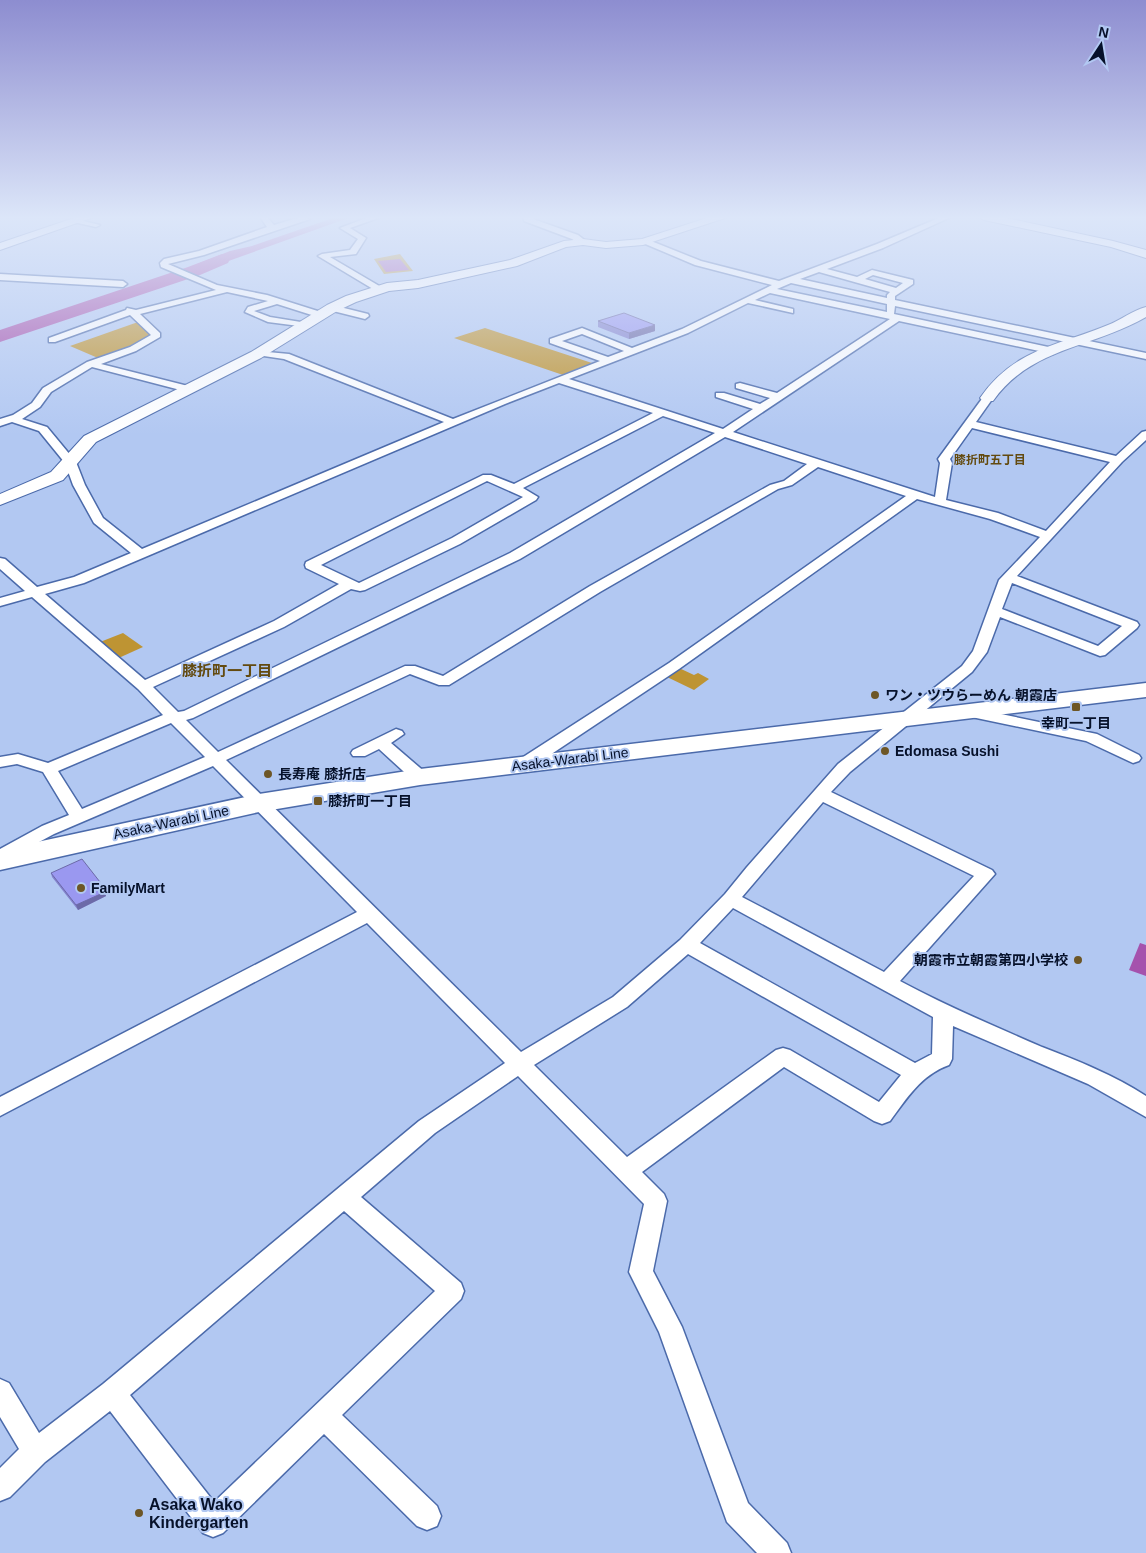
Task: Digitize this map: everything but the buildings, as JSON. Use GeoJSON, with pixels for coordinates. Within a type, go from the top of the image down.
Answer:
{"type":"FeatureCollection","features":[{"type":"Feature","properties":{"kind":"main road","name":"Asaka-Warabi Line"},"geometry":{"type":"LineString","coordinates":[[0,858],[259,803],[420,777],[1146,690]]}},
{"type":"Feature","properties":{"kind":"street"},"geometry":{"type":"LineString","coordinates":[[0,500],[57,476],[90,439],[260,353],[326,311],[377,289]]}},
{"type":"Feature","properties":{"kind":"street"},"geometry":{"type":"LineString","coordinates":[[832,289],[1146,356]]}},
{"type":"Feature","properties":{"kind":"street"},"geometry":{"type":"LineString","coordinates":[[892,289],[898,291]]}},
{"type":"Feature","properties":{"kind":"street"},"geometry":{"type":"LineString","coordinates":[[52,340],[132,311],[226,290],[326,311],[365,316]]}},
{"type":"Feature","properties":{"kind":"street"},"geometry":{"type":"LineString","coordinates":[[0,602],[79,580],[452,422],[685,331],[770,290],[1053,351]]}},
{"type":"Feature","properties":{"kind":"street"},"geometry":{"type":"LineString","coordinates":[[894,317],[891,295],[898,291]]}},
{"type":"Feature","properties":{"kind":"street"},"geometry":{"type":"LineString","coordinates":[[747,300],[790,312]]}},
{"type":"Feature","properties":{"kind":"street"},"geometry":{"type":"LineString","coordinates":[[277,301],[251,309],[249,312],[268,319],[304,325]]}},
{"type":"Feature","properties":{"kind":"street"},"geometry":{"type":"LineString","coordinates":[[0,423],[36,405],[47,390],[90,364],[133,349],[157,336],[132,311]]}},
{"type":"Feature","properties":{"kind":"street"},"geometry":{"type":"LineString","coordinates":[[940,502],[946,463],[944,459],[988,398],[1010,372],[1024,363],[1121,325],[1146,311]]}},
{"type":"Feature","properties":{"kind":"street"},"geometry":{"type":"LineString","coordinates":[[49,769],[163,720],[188,715],[504,562],[724,433],[894,317]]}},
{"type":"Feature","properties":{"kind":"street"},"geometry":{"type":"LineString","coordinates":[[610,361],[553,341],[582,332],[634,352]]}},
{"type":"Feature","properties":{"kind":"street"},"geometry":{"type":"LineString","coordinates":[[260,353],[286,356],[452,422]]}},
{"type":"Feature","properties":{"kind":"street"},"geometry":{"type":"LineString","coordinates":[[90,364],[188,390]]}},
{"type":"Feature","properties":{"kind":"street"},"geometry":{"type":"LineString","coordinates":[[560,380],[915,495],[1026,525],[1048,536]]}},
{"type":"Feature","properties":{"kind":"street"},"geometry":{"type":"LineString","coordinates":[[740,386],[778,397]]}},
{"type":"Feature","properties":{"kind":"street"},"geometry":{"type":"LineString","coordinates":[[720,395],[761,408]]}},
{"type":"Feature","properties":{"kind":"street"},"geometry":{"type":"LineString","coordinates":[[514,488],[663,412]]}},
{"type":"Feature","properties":{"kind":"street"},"geometry":{"type":"LineString","coordinates":[[12,418],[43,429],[70,462],[79,485],[98,520],[139,553]]}},
{"type":"Feature","properties":{"kind":"street"},"geometry":{"type":"LineString","coordinates":[[969,424],[1118,460]]}},
{"type":"Feature","properties":{"kind":"street"},"geometry":{"type":"LineString","coordinates":[[0,1487],[35,1452],[112,1393],[427,1127],[520,1064],[620,1002],[687,945],[731,899],[752,871],[844,768],[967,669],[980,652],[994,610],[1008,577],[1118,460],[1146,434]]}},
{"type":"Feature","properties":{"kind":"street"},"geometry":{"type":"LineString","coordinates":[[0,858],[48,830],[216,760],[410,669],[444,682],[595,589],[774,487],[788,483],[816,463]]}},
{"type":"Feature","properties":{"kind":"street"},"geometry":{"type":"LineString","coordinates":[[487,477],[532,497],[456,541],[360,588],[349,584],[311,565],[487,477]]}},
{"type":"Feature","properties":{"kind":"street"},"geometry":{"type":"LineString","coordinates":[[524,765],[714,639],[827,556],[915,495]]}},
{"type":"Feature","properties":{"kind":"street"},"geometry":{"type":"LineString","coordinates":[[0,562],[143,686],[656,1201],[641,1272],[670,1327],[737,1512],[777,1553]]}},
{"type":"Feature","properties":{"kind":"street"},"geometry":{"type":"LineString","coordinates":[[994,610],[1100,652],[1132,625],[1008,577]]}},
{"type":"Feature","properties":{"kind":"street"},"geometry":{"type":"LineString","coordinates":[[143,686],[279,624],[349,584]]}},
{"type":"Feature","properties":{"kind":"street"},"geometry":{"type":"LineString","coordinates":[[966,711],[1091,737],[1133,758]]}},
{"type":"Feature","properties":{"kind":"street"},"geometry":{"type":"LineString","coordinates":[[359,753],[396,734]]}},
{"type":"Feature","properties":{"kind":"street"},"geometry":{"type":"LineString","coordinates":[[382,742],[420,777]]}},
{"type":"Feature","properties":{"kind":"street"},"geometry":{"type":"LineString","coordinates":[[0,762],[18,759],[49,769],[79,818]]}},
{"type":"Feature","properties":{"kind":"street"},"geometry":{"type":"LineString","coordinates":[[821,794],[986,874],[886,982]]}},
{"type":"Feature","properties":{"kind":"street"},"geometry":{"type":"LineString","coordinates":[[731,899],[943,1013],[1096,1078],[1126,1094],[1146,1108]]}},
{"type":"Feature","properties":{"kind":"street"},"geometry":{"type":"LineString","coordinates":[[0,1107],[369,914]]}},
{"type":"Feature","properties":{"kind":"street"},"geometry":{"type":"LineString","coordinates":[[687,945],[915,1073]]}},
{"type":"Feature","properties":{"kind":"street"},"geometry":{"type":"LineString","coordinates":[[626,1171],[783,1056],[882,1115],[915,1073],[928,1062],[942,1059],[943,1013]]}},
{"type":"Feature","properties":{"kind":"street"},"geometry":{"type":"LineString","coordinates":[[112,1393],[213,1524],[452,1291],[344,1196]]}},
{"type":"Feature","properties":{"kind":"street"},"geometry":{"type":"LineString","coordinates":[[0,1392],[35,1452]]}},
{"type":"Feature","properties":{"kind":"street"},"geometry":{"type":"LineString","coordinates":[[324,1416],[427,1516]]}},
{"type":"Feature","properties":{"kind":"shaded area"},"geometry":{"type":"Polygon","coordinates":[[[138,322],[151,335],[128,348],[98,358],[70,346],[138,322]]]}},
{"type":"Feature","properties":{"kind":"shaded area"},"geometry":{"type":"Polygon","coordinates":[[[485,328],[592,363],[563,375],[454,338],[485,328]]]}},
{"type":"Feature","properties":{"kind":"shaded area"},"geometry":{"type":"Polygon","coordinates":[[[123,633],[143,647],[112,661],[100,642],[123,633]]]}},
{"type":"Feature","properties":{"kind":"shaded area"},"geometry":{"type":"Polygon","coordinates":[[[679,668],[694,675],[698,673],[709,679],[694,690],[667,677],[679,668]]]}},
{"type":"Feature","properties":{"kind":"shaded area"},"geometry":{"type":"Polygon","coordinates":[[[1140,943],[1146,945],[1146,976],[1129,970],[1140,943]]]}},
{"type":"Feature","properties":{"kind":"waterway"},"geometry":{"type":"LineString","coordinates":[[0,336],[139,289]]}},
{"type":"Feature","properties":{"kind":"place","name":"ワン・ツウらーめん 朝霞店"},"geometry":{"type":"Point","coordinates":[875,695]}},
{"type":"Feature","properties":{"kind":"place","name":"幸町一丁目"},"geometry":{"type":"Point","coordinates":[1076,707]}},
{"type":"Feature","properties":{"kind":"place","name":"Edomasa Sushi"},"geometry":{"type":"Point","coordinates":[885,751]}},
{"type":"Feature","properties":{"kind":"place","name":"長寿庵 膝折店"},"geometry":{"type":"Point","coordinates":[268,774]}},
{"type":"Feature","properties":{"kind":"place","name":"膝折町一丁目"},"geometry":{"type":"Point","coordinates":[318,801]}},
{"type":"Feature","properties":{"kind":"place","name":"FamilyMart"},"geometry":{"type":"Point","coordinates":[81,888]}},
{"type":"Feature","properties":{"kind":"place","name":"朝霞市立朝霞第四小学校"},"geometry":{"type":"Point","coordinates":[1078,960]}},
{"type":"Feature","properties":{"kind":"place","name":"Asaka Wako Kindergarten"},"geometry":{"type":"Point","coordinates":[139,1513]}},
{"type":"Feature","properties":{"kind":"district","name":"膝折町五丁目"},"geometry":{"type":"Point","coordinates":[990,460]}},
{"type":"Feature","properties":{"kind":"district","name":"膝折町一丁目"},"geometry":{"type":"Point","coordinates":[227,670]}}]}
